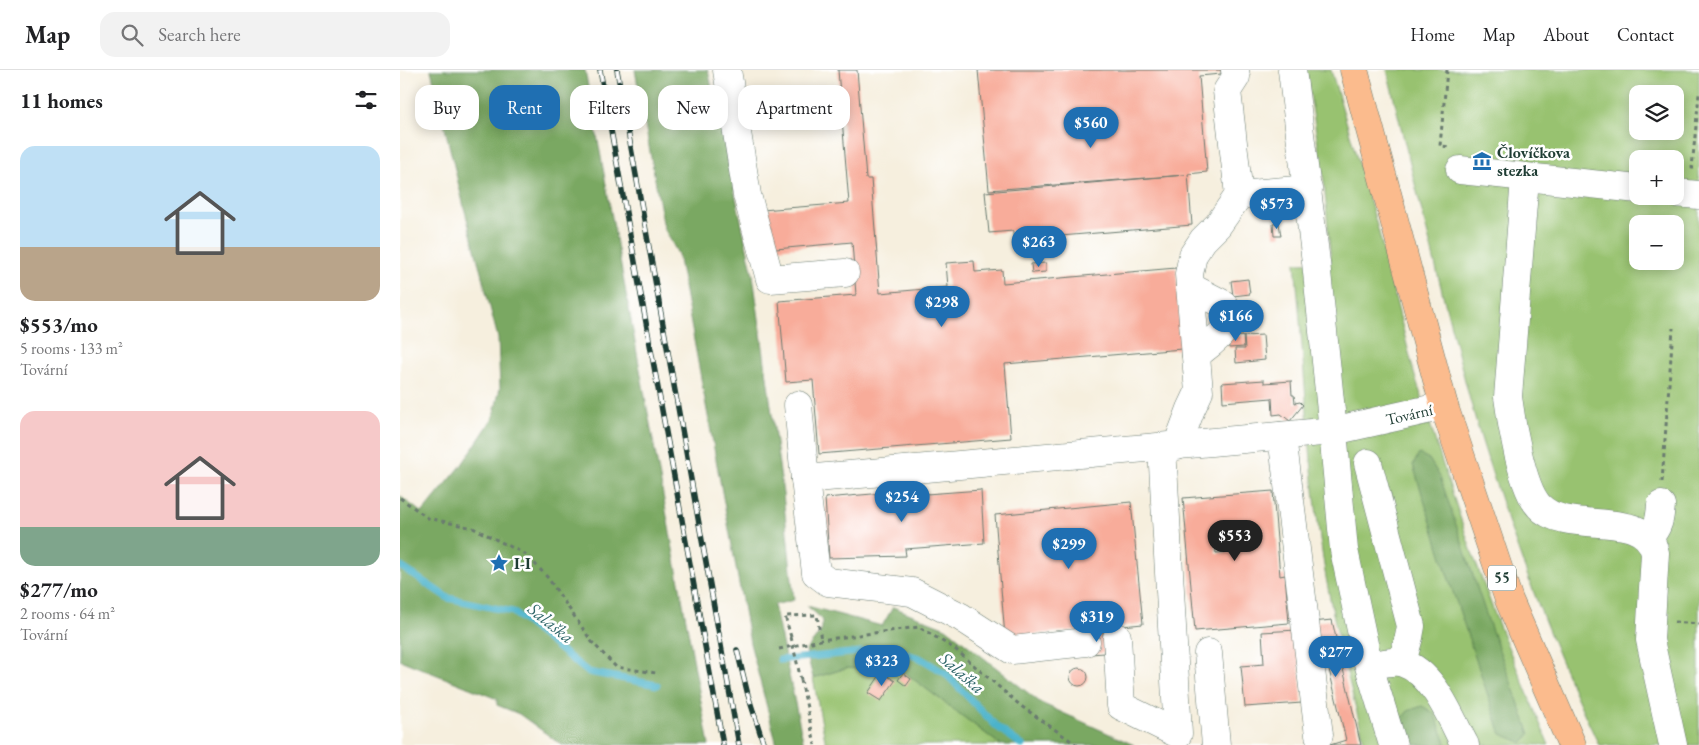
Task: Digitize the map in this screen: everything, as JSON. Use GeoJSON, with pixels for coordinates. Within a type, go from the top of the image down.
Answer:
{"type":"FeatureCollection","features":[{"type":"Feature","properties":{"kind":"main road","name":"55"},"geometry":{"type":"LineString","coordinates":[[1354,70],[1444,406]]}},
{"type":"Feature","properties":{"kind":"main road","name":"Tovární"},"geometry":{"type":"LineString","coordinates":[[1444,406],[1509,600],[1572,745]]}},
{"type":"Feature","properties":{"kind":"street"},"geometry":{"type":"LineString","coordinates":[[727,70],[747,195],[770,279],[845,272]]}},
{"type":"Feature","properties":{"kind":"street"},"geometry":{"type":"LineString","coordinates":[[1117,637],[1121,706],[1190,739],[1170,446],[1199,392],[1188,274],[1193,255],[1203,240],[1218,225],[1239,195],[1227,91],[1236,77],[1235,70]]}},
{"type":"Feature","properties":{"kind":"street"},"geometry":{"type":"LineString","coordinates":[[1292,70],[1308,189],[1344,550],[1368,663],[1393,745]]}},
{"type":"Feature","properties":{"kind":"street"},"geometry":{"type":"LineString","coordinates":[[1458,159],[1526,178],[1629,188]]}},
{"type":"Feature","properties":{"kind":"street"},"geometry":{"type":"LineString","coordinates":[[1526,178],[1508,397],[1511,422],[1525,479],[1537,504],[1547,513],[1568,520],[1632,528],[1649,537],[1655,553],[1650,640],[1673,745]]}},
{"type":"Feature","properties":{"kind":"street"},"geometry":{"type":"LineString","coordinates":[[1239,195],[1308,189]]}},
{"type":"Feature","properties":{"kind":"street"},"geometry":{"type":"LineString","coordinates":[[1684,194],[1699,195]]}},
{"type":"Feature","properties":{"kind":"street"},"geometry":{"type":"LineString","coordinates":[[798,405],[816,573],[828,582],[912,592],[961,617],[1012,650],[1086,642]]}},
{"type":"Feature","properties":{"kind":"street","name":"Tovární"},"geometry":{"type":"LineString","coordinates":[[805,479],[1333,431],[1444,406]]}},
{"type":"Feature","properties":{"kind":"street"},"geometry":{"type":"LineString","coordinates":[[1282,436],[1319,735]]}},
{"type":"Feature","properties":{"kind":"street"},"geometry":{"type":"LineString","coordinates":[[1368,463],[1411,626],[1402,662]]}},
{"type":"Feature","properties":{"kind":"street"},"geometry":{"type":"LineString","coordinates":[[1649,537],[1660,520],[1661,505]]}},
{"type":"Feature","properties":{"kind":"street"},"geometry":{"type":"LineString","coordinates":[[1208,653],[1216,745]]}},
{"type":"Feature","properties":{"kind":"street"},"geometry":{"type":"LineString","coordinates":[[1368,663],[1402,662],[1415,668],[1428,679],[1436,691],[1465,745]]}},
{"type":"Feature","properties":{"kind":"path"},"geometry":{"type":"LineString","coordinates":[[1447,70],[1440,146],[1458,159]]}},
{"type":"Feature","properties":{"kind":"path"},"geometry":{"type":"LineString","coordinates":[[1699,94],[1692,168],[1699,168]]}},
{"type":"Feature","properties":{"kind":"path"},"geometry":{"type":"LineString","coordinates":[[1661,505],[1673,328]]}},
{"type":"Feature","properties":{"kind":"path"},"geometry":{"type":"LineString","coordinates":[[400,498],[428,518],[473,528],[527,555],[548,578],[592,642],[616,667],[656,672]]}},
{"type":"Feature","properties":{"kind":"path"},"geometry":{"type":"LineString","coordinates":[[814,745],[801,680],[785,616],[817,615],[821,640]]}},
{"type":"Feature","properties":{"kind":"path"},"geometry":{"type":"LineString","coordinates":[[779,649],[821,640],[919,627],[955,649],[1021,706],[1077,745]]}},
{"type":"Feature","properties":{"kind":"green space"},"geometry":{"type":"Polygon","coordinates":[[[431,70],[585,70],[588,85],[570,85],[570,130],[596,130],[709,745],[562,745],[519,714],[497,705],[497,699],[400,660],[400,496],[422,513],[461,466],[493,418],[500,388],[498,338],[445,130],[479,130],[479,85],[435,85],[431,70]]]}},
{"type":"Feature","properties":{"kind":"green space"},"geometry":{"type":"Polygon","coordinates":[[[635,70],[708,70],[711,85],[658,85],[658,130],[721,130],[753,275],[783,494],[794,600],[774,605],[804,745],[777,745],[750,643],[678,254],[664,228],[646,130],[648,130],[648,85],[638,85],[635,70]]]}},
{"type":"Feature","properties":{"kind":"green space"},"geometry":{"type":"Polygon","coordinates":[[[1306,70],[1331,70],[1378,229],[1414,373],[1442,462],[1498,623],[1549,745],[1365,745],[1329,594],[1319,534],[1311,457],[1295,263],[1331,262],[1324,181],[1306,70]]]}},
{"type":"Feature","properties":{"kind":"green space"},"geometry":{"type":"Polygon","coordinates":[[[1387,70],[1699,70],[1699,745],[1599,745],[1564,668],[1518,549],[1478,428],[1387,70]]]}},
{"type":"Feature","properties":{"kind":"green space"},"geometry":{"type":"Polygon","coordinates":[[[1419,454],[1429,459],[1440,477],[1488,620],[1530,734],[1523,743],[1501,734],[1449,580],[1413,465],[1419,454]]]}},
{"type":"Feature","properties":{"kind":"green space"},"geometry":{"type":"Polygon","coordinates":[[[807,606],[882,626],[893,607],[946,628],[1041,703],[1134,745],[1001,745],[904,672],[847,668],[813,678],[806,650],[822,630],[822,619],[807,606]]]}},
{"type":"Feature","properties":{"kind":"green space"},"geometry":{"type":"Polygon","coordinates":[[[847,668],[904,672],[1001,745],[826,745],[813,678],[847,668]]]}},
{"type":"Feature","properties":{"kind":"green space"},"geometry":{"type":"Polygon","coordinates":[[[1422,706],[1434,713],[1447,745],[1411,745],[1401,719],[1408,711],[1422,706]]]}},
{"type":"Feature","properties":{"kind":"building"},"geometry":{"type":"Polygon","coordinates":[[[838,70],[857,70],[866,179],[871,179],[880,293],[948,287],[946,263],[974,261],[975,272],[1002,270],[1003,283],[1176,268],[1182,349],[1005,364],[1011,438],[819,454],[813,380],[786,382],[779,301],[856,295],[852,242],[765,250],[762,210],[849,203],[843,130],[850,130],[850,85],[839,85],[838,70]]]}},
{"type":"Feature","properties":{"kind":"building"},"geometry":{"type":"Polygon","coordinates":[[[978,70],[1221,70],[1221,74],[1199,76],[1207,172],[1188,174],[1192,225],[1013,240],[1013,231],[989,233],[985,192],[1185,175],[989,190],[978,70]]]}},
{"type":"Feature","properties":{"kind":"building"},"geometry":{"type":"Polygon","coordinates":[[[1279,223],[1281,236],[1274,236],[1273,224],[1279,223]]]}},
{"type":"Feature","properties":{"kind":"building"},"geometry":{"type":"Polygon","coordinates":[[[1046,263],[1046,272],[1032,273],[1031,264],[1046,263]]]}},
{"type":"Feature","properties":{"kind":"building"},"geometry":{"type":"Polygon","coordinates":[[[1248,279],[1250,294],[1233,296],[1231,281],[1248,279]]]}},
{"type":"Feature","properties":{"kind":"building"},"geometry":{"type":"Polygon","coordinates":[[[1263,335],[1265,360],[1236,363],[1235,349],[1245,349],[1244,336],[1263,335]]]}},
{"type":"Feature","properties":{"kind":"building"},"geometry":{"type":"Polygon","coordinates":[[[1243,336],[1244,347],[1229,348],[1228,337],[1243,336]]]}},
{"type":"Feature","properties":{"kind":"building"},"geometry":{"type":"Polygon","coordinates":[[[1264,380],[1264,383],[1291,381],[1292,395],[1294,395],[1295,403],[1300,402],[1303,405],[1290,421],[1281,414],[1273,415],[1272,398],[1223,402],[1222,383],[1264,380]]]}},
{"type":"Feature","properties":{"kind":"building"},"geometry":{"type":"Polygon","coordinates":[[[981,490],[984,543],[905,549],[906,556],[829,558],[825,498],[896,492],[899,492],[899,496],[981,490]]]}},
{"type":"Feature","properties":{"kind":"building"},"geometry":{"type":"Polygon","coordinates":[[[1273,491],[1280,576],[1285,575],[1289,623],[1195,631],[1183,498],[1273,491]],[[1246,522],[1213,525],[1216,553],[1248,550],[1246,522]]]}},
{"type":"Feature","properties":{"kind":"building"},"geometry":{"type":"Polygon","coordinates":[[[1131,502],[1143,624],[1005,637],[995,515],[1131,502]]]}},
{"type":"Feature","properties":{"kind":"building"},"geometry":{"type":"Polygon","coordinates":[[[1332,620],[1361,745],[1330,745],[1346,740],[1326,657],[1315,658],[1312,622],[1332,620]]]}},
{"type":"Feature","properties":{"kind":"building"},"geometry":{"type":"Polygon","coordinates":[[[1297,630],[1302,703],[1245,707],[1241,666],[1264,664],[1262,632],[1297,630]]]}},
{"type":"Feature","properties":{"kind":"building"},"geometry":{"type":"Polygon","coordinates":[[[1103,631],[1104,653],[1091,654],[1090,633],[1103,631]]]}},
{"type":"Feature","properties":{"kind":"building"},"geometry":{"type":"Polygon","coordinates":[[[1079,668],[1085,671],[1088,677],[1085,683],[1079,686],[1073,683],[1070,677],[1073,671],[1079,668]]]}},
{"type":"Feature","properties":{"kind":"building"},"geometry":{"type":"Polygon","coordinates":[[[882,672],[895,681],[881,701],[868,693],[882,672]]]}},
{"type":"Feature","properties":{"kind":"building"},"geometry":{"type":"Polygon","coordinates":[[[903,673],[911,679],[906,686],[898,680],[903,673]]]}},
{"type":"Feature","properties":{"kind":"waterway","name":"Salaška"},"geometry":{"type":"LineString","coordinates":[[400,566],[448,598],[513,612],[588,672],[657,685]]}},
{"type":"Feature","properties":{"kind":"waterway","name":"Salaška"},"geometry":{"type":"LineString","coordinates":[[780,660],[891,649],[920,658],[945,673],[997,727],[1022,745]]}},
{"type":"Feature","properties":{"kind":"railway"},"geometry":{"type":"LineString","coordinates":[[600,70],[723,745]]}},
{"type":"Feature","properties":{"kind":"railway"},"geometry":{"type":"LineString","coordinates":[[617,70],[739,745]]}},
{"type":"Feature","properties":{"kind":"railway"},"geometry":{"type":"LineString","coordinates":[[737,650],[748,695],[764,745]]}},
{"type":"Feature","properties":{"kind":"place","name":"Človíčkova stezka"},"geometry":{"type":"Point","coordinates":[1482,161]}},
{"type":"Feature","properties":{"kind":"place","name":"I-I"},"geometry":{"type":"Point","coordinates":[499,563]}}]}
